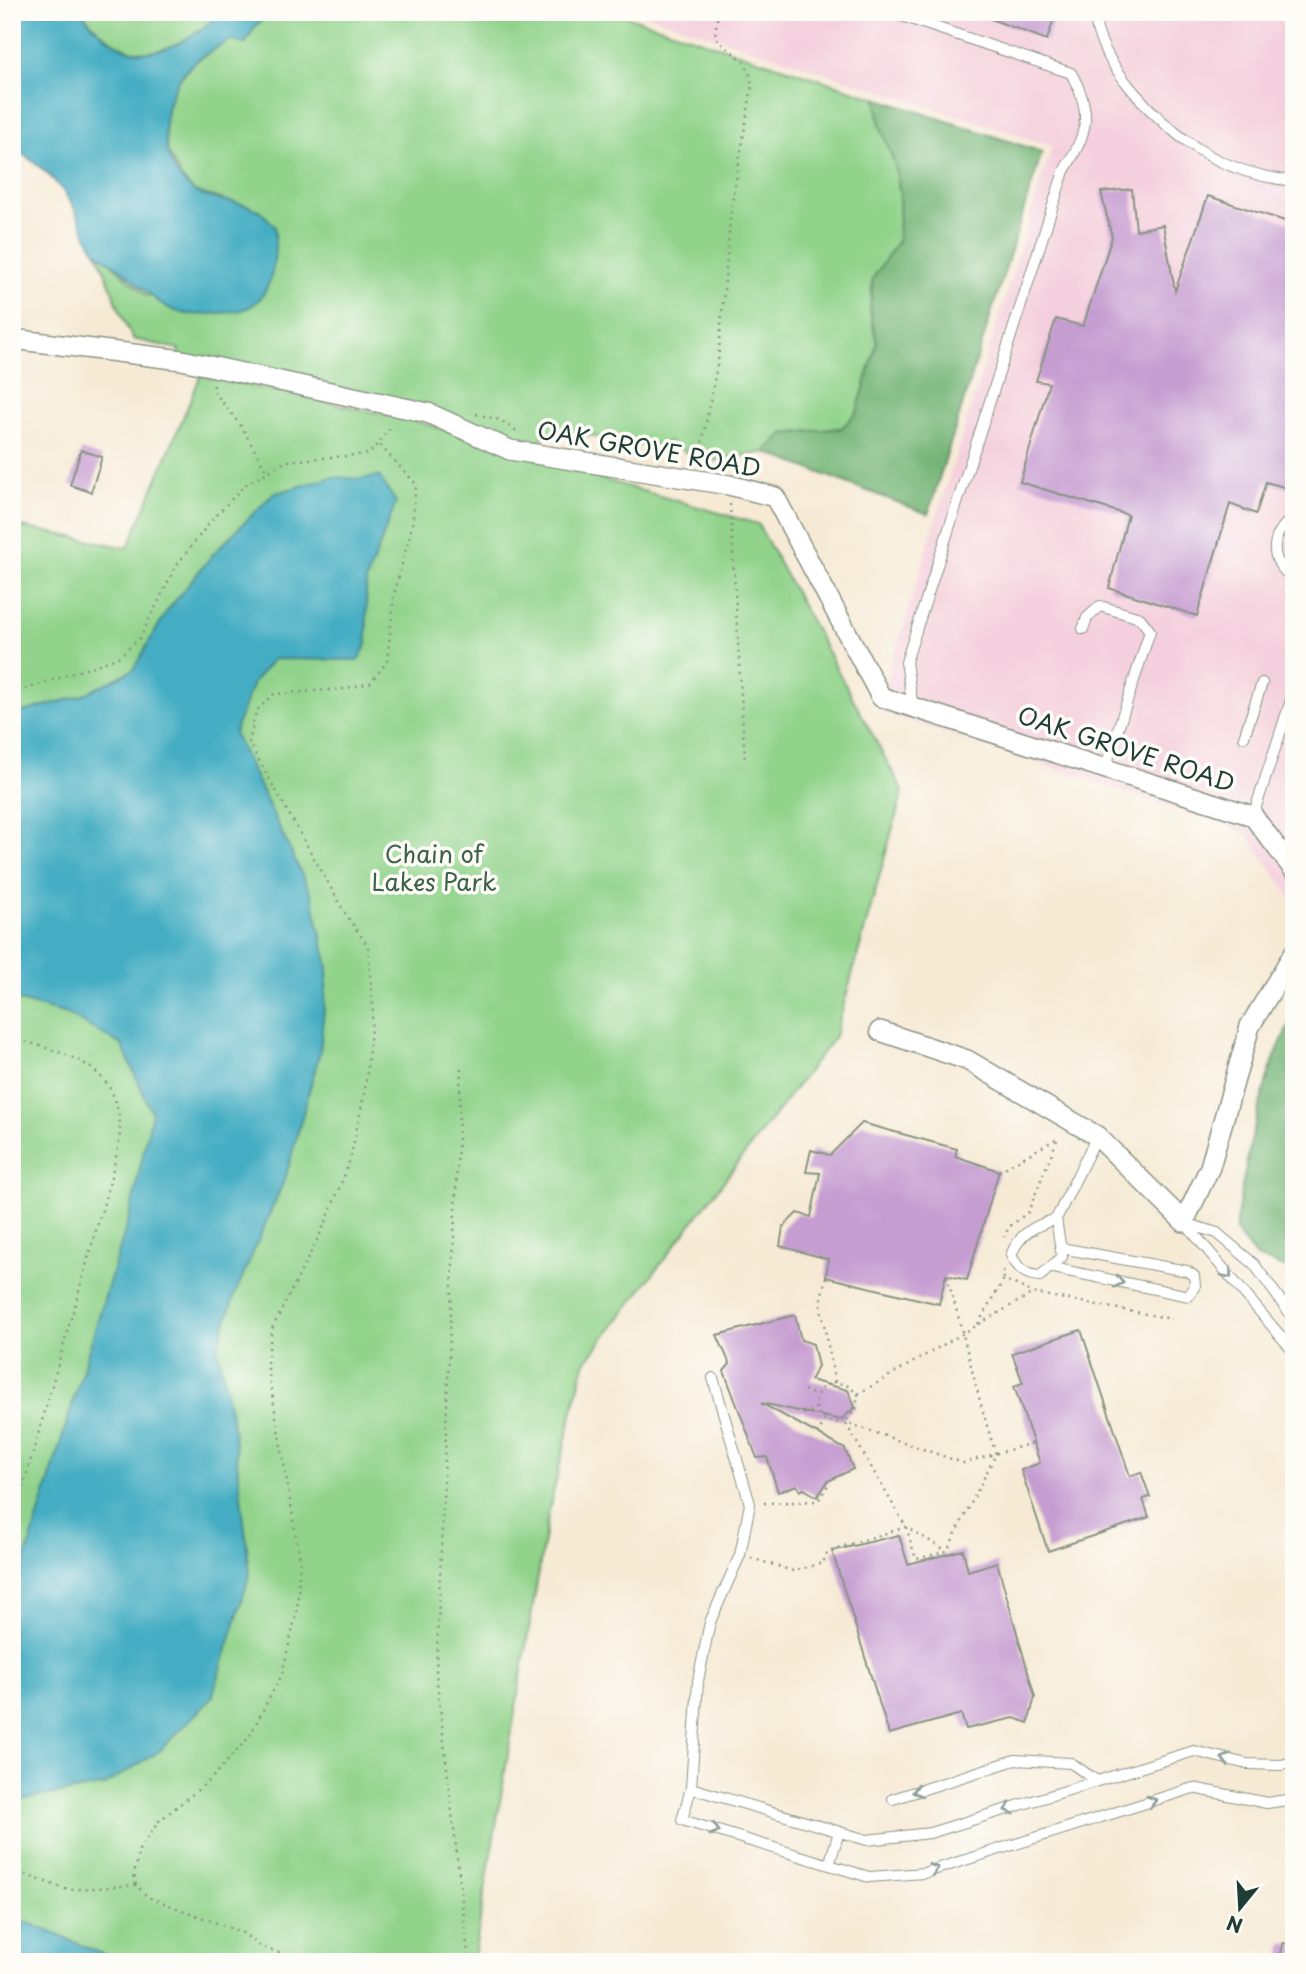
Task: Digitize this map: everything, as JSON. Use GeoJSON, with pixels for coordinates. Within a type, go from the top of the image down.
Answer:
{"type":"FeatureCollection","features":[{"type":"Feature","properties":{"kind":"street","name":"OAK GROVE ROAD"},"geometry":{"type":"LineString","coordinates":[[12,339],[182,360],[428,413],[510,450],[729,485],[775,497],[881,697],[1253,816],[1294,870]]}},
{"type":"Feature","properties":{"kind":"street"},"geometry":{"type":"LineString","coordinates":[[880,1031],[967,1060],[1097,1136],[1184,1222],[1210,1167],[1250,1026],[1294,953]]}},
{"type":"Feature","properties":{"kind":"lane"},"geometry":{"type":"LineString","coordinates":[[890,12],[1070,73],[1082,94],[1087,115],[1083,141],[1064,171],[906,662],[913,708]]}},
{"type":"Feature","properties":{"kind":"lane"},"geometry":{"type":"LineString","coordinates":[[1094,12],[1113,66],[1152,111],[1198,149],[1230,165],[1273,179],[1294,181]]}},
{"type":"Feature","properties":{"kind":"lane"},"geometry":{"type":"LineString","coordinates":[[1294,518],[1279,531],[1274,552],[1283,571],[1294,578]]}},
{"type":"Feature","properties":{"kind":"lane"},"geometry":{"type":"LineString","coordinates":[[1083,629],[1087,618],[1100,606],[1140,618],[1150,631],[1105,769]]}},
{"type":"Feature","properties":{"kind":"lane"},"geometry":{"type":"LineString","coordinates":[[1244,737],[1262,683]]}},
{"type":"Feature","properties":{"kind":"lane"},"geometry":{"type":"LineString","coordinates":[[1253,816],[1294,691]]}},
{"type":"Feature","properties":{"kind":"lane"},"geometry":{"type":"LineString","coordinates":[[1056,1219],[1024,1233],[1011,1255],[1016,1266],[1029,1275],[1040,1276],[1053,1268],[1062,1257],[1056,1219],[1097,1136]]}},
{"type":"Feature","properties":{"kind":"lane"},"geometry":{"type":"LineString","coordinates":[[1184,1222],[1217,1233],[1254,1264],[1294,1319]]}},
{"type":"Feature","properties":{"kind":"lane"},"geometry":{"type":"LineString","coordinates":[[1184,1222],[1294,1352]]}},
{"type":"Feature","properties":{"kind":"lane"},"geometry":{"type":"LineString","coordinates":[[1053,1268],[1189,1296],[1195,1286],[1194,1276],[1187,1271],[1061,1248]]}},
{"type":"Feature","properties":{"kind":"lane"},"geometry":{"type":"LineString","coordinates":[[713,1378],[750,1504],[740,1555],[710,1622],[698,1681],[691,1788],[682,1820],[869,1877],[924,1872],[1193,1788],[1267,1803],[1294,1799]]}},
{"type":"Feature","properties":{"kind":"lane"},"geometry":{"type":"LineString","coordinates":[[691,1788],[867,1840],[930,1833],[1194,1751],[1247,1763],[1281,1765],[1294,1762]]}},
{"type":"Feature","properties":{"kind":"lane"},"geometry":{"type":"LineString","coordinates":[[893,1799],[1015,1760],[1071,1763],[1097,1781]]}},
{"type":"Feature","properties":{"kind":"lane"},"geometry":{"type":"LineString","coordinates":[[829,1865],[839,1832]]}},
{"type":"Feature","properties":{"kind":"path"},"geometry":{"type":"LineString","coordinates":[[697,465],[718,361],[731,209],[752,86],[750,68],[740,56],[723,47],[715,36],[718,12]]}},
{"type":"Feature","properties":{"kind":"path"},"geometry":{"type":"LineString","coordinates":[[217,368],[213,390],[241,426],[267,472]]}},
{"type":"Feature","properties":{"kind":"path"},"geometry":{"type":"LineString","coordinates":[[12,694],[117,659],[140,638],[176,566],[210,522],[245,485],[287,461],[369,454],[405,410]]}},
{"type":"Feature","properties":{"kind":"path"},"geometry":{"type":"LineString","coordinates":[[473,413],[500,420],[519,433]]}},
{"type":"Feature","properties":{"kind":"path"},"geometry":{"type":"LineString","coordinates":[[306,1962],[261,1947],[243,1933],[148,1897],[136,1885],[134,1875],[139,1850],[159,1821],[209,1780],[249,1737],[282,1674],[296,1611],[300,1559],[267,1363],[272,1329],[326,1222],[350,1160],[365,1090],[373,1009],[368,946],[345,913],[249,743],[256,711],[274,694],[343,690],[370,683],[387,662],[394,595],[412,526],[416,484],[378,443]]}},
{"type":"Feature","properties":{"kind":"path"},"geometry":{"type":"LineString","coordinates":[[729,485],[745,762]]}},
{"type":"Feature","properties":{"kind":"path"},"geometry":{"type":"LineString","coordinates":[[12,1037],[88,1063],[112,1088],[120,1127],[109,1185],[12,1526]]}},
{"type":"Feature","properties":{"kind":"path"},"geometry":{"type":"LineString","coordinates":[[461,1068],[436,1672],[469,1962]]}},
{"type":"Feature","properties":{"kind":"path"},"geometry":{"type":"LineString","coordinates":[[845,1422],[906,1527],[916,1559],[947,1551],[996,1454],[976,1394],[965,1333],[946,1275]]}},
{"type":"Feature","properties":{"kind":"path"},"geometry":{"type":"LineString","coordinates":[[826,1277],[820,1303],[835,1382]]}},
{"type":"Feature","properties":{"kind":"path"},"geometry":{"type":"LineString","coordinates":[[978,1325],[1004,1279]]}},
{"type":"Feature","properties":{"kind":"path"},"geometry":{"type":"LineString","coordinates":[[858,1394],[1033,1293]]}},
{"type":"Feature","properties":{"kind":"path"},"geometry":{"type":"LineString","coordinates":[[858,1394],[848,1386],[835,1382],[823,1386],[815,1395],[816,1410],[825,1421],[845,1422],[963,1463],[1033,1443]]}},
{"type":"Feature","properties":{"kind":"path"},"geometry":{"type":"LineString","coordinates":[[804,1390],[815,1395]]}},
{"type":"Feature","properties":{"kind":"path"},"geometry":{"type":"LineString","coordinates":[[845,1422],[856,1409],[858,1394]]}},
{"type":"Feature","properties":{"kind":"path"},"geometry":{"type":"LineString","coordinates":[[803,1414],[816,1410]]}},
{"type":"Feature","properties":{"kind":"path"},"geometry":{"type":"LineString","coordinates":[[817,1434],[825,1421]]}},
{"type":"Feature","properties":{"kind":"path"},"geometry":{"type":"LineString","coordinates":[[750,1504],[818,1501],[830,1482]]}},
{"type":"Feature","properties":{"kind":"path"},"geometry":{"type":"LineString","coordinates":[[740,1555],[793,1571],[823,1563],[828,1551],[906,1527],[947,1551]]}},
{"type":"Feature","properties":{"kind":"path"},"geometry":{"type":"LineString","coordinates":[[12,1870],[68,1890],[136,1885]]}},
{"type":"Feature","properties":{"kind":"shaded area"},"geometry":{"type":"Polygon","coordinates":[[[638,12],[1294,12],[1294,902],[1245,832],[877,710],[1052,146],[638,12]]]}},
{"type":"Feature","properties":{"kind":"green space"},"geometry":{"type":"Polygon","coordinates":[[[81,12],[224,12],[185,39],[151,52],[134,51],[117,44],[100,32],[81,12]]]}},
{"type":"Feature","properties":{"kind":"green space"},"geometry":{"type":"Polygon","coordinates":[[[270,12],[614,12],[876,98],[880,125],[895,165],[900,195],[898,241],[873,278],[870,311],[877,343],[857,412],[842,428],[783,434],[765,452],[702,463],[669,441],[661,445],[634,444],[583,434],[556,432],[527,447],[418,413],[177,362],[179,349],[133,339],[95,249],[147,296],[259,210],[194,191],[181,177],[166,148],[165,113],[175,85],[193,63],[230,40],[245,44],[255,26],[270,12]]]}},
{"type":"Feature","properties":{"kind":"green space"},"geometry":{"type":"Polygon","coordinates":[[[876,98],[1042,152],[928,514],[765,452],[783,434],[842,428],[857,412],[877,343],[870,311],[873,278],[898,241],[900,195],[895,165],[880,125],[876,98]]]}},
{"type":"Feature","properties":{"kind":"green space","name":"Chain of Lakes Park"},"geometry":{"type":"Polygon","coordinates":[[[201,375],[416,421],[587,475],[758,524],[903,791],[835,1036],[584,1364],[549,1510],[473,1962],[12,1962],[12,525],[128,548],[201,375]]]}},
{"type":"Feature","properties":{"kind":"green space"},"geometry":{"type":"Polygon","coordinates":[[[1294,1017],[1294,1269],[1289,1269],[1256,1257],[1235,1231],[1249,1150],[1264,1091],[1294,1017]]]}},
{"type":"Feature","properties":{"kind":"water"},"geometry":{"type":"Polygon","coordinates":[[[12,12],[81,12],[95,28],[122,48],[150,52],[166,49],[183,41],[227,12],[270,12],[255,26],[245,44],[230,40],[193,63],[173,92],[165,127],[166,146],[171,163],[194,191],[210,198],[253,208],[275,227],[271,278],[259,299],[250,307],[216,314],[199,314],[185,313],[163,305],[94,249],[76,211],[61,188],[39,166],[12,148],[12,12]]]}},
{"type":"Feature","properties":{"kind":"water"},"geometry":{"type":"Polygon","coordinates":[[[379,476],[396,502],[366,581],[367,644],[358,660],[273,659],[253,683],[234,733],[312,896],[328,967],[320,1051],[286,1176],[235,1294],[217,1347],[233,1426],[250,1574],[212,1698],[158,1752],[103,1786],[12,1801],[12,1603],[130,1214],[152,1113],[122,1045],[67,1014],[12,999],[12,722],[19,713],[81,696],[133,670],[167,611],[214,553],[273,494],[333,477],[360,479],[379,476]]]}},
{"type":"Feature","properties":{"kind":"water"},"geometry":{"type":"Polygon","coordinates":[[[12,1916],[122,1962],[12,1962],[12,1916]]]}},
{"type":"Feature","properties":{"kind":"building"},"geometry":{"type":"Polygon","coordinates":[[[972,12],[1056,12],[1047,40],[972,12]]]}},
{"type":"Feature","properties":{"kind":"building"},"geometry":{"type":"Polygon","coordinates":[[[1132,189],[1136,230],[1163,225],[1175,291],[1208,196],[1294,224],[1294,490],[1266,482],[1256,514],[1230,504],[1197,616],[1109,588],[1128,515],[1020,482],[1049,383],[1036,381],[1056,319],[1083,326],[1112,237],[1101,192],[1132,189]]]}},
{"type":"Feature","properties":{"kind":"building"},"geometry":{"type":"Polygon","coordinates":[[[81,450],[102,457],[91,492],[70,485],[81,450]]]}},
{"type":"Feature","properties":{"kind":"building"},"geometry":{"type":"Polygon","coordinates":[[[862,1123],[957,1149],[955,1156],[999,1171],[967,1280],[946,1275],[939,1304],[826,1277],[828,1259],[780,1246],[783,1227],[797,1213],[811,1217],[820,1173],[806,1172],[811,1150],[830,1155],[862,1123]]]}},
{"type":"Feature","properties":{"kind":"building"},"geometry":{"type":"Polygon","coordinates":[[[795,1315],[801,1340],[813,1344],[818,1366],[810,1380],[848,1390],[855,1407],[841,1420],[761,1403],[845,1449],[853,1469],[828,1481],[817,1497],[804,1489],[800,1491],[797,1485],[778,1492],[767,1457],[757,1458],[724,1371],[730,1364],[717,1335],[795,1315]]]}},
{"type":"Feature","properties":{"kind":"building"},"geometry":{"type":"Polygon","coordinates":[[[1081,1330],[1130,1476],[1141,1472],[1150,1497],[1143,1499],[1149,1517],[1048,1551],[1021,1470],[1040,1463],[1014,1386],[1023,1383],[1012,1353],[1081,1330]]]}},
{"type":"Feature","properties":{"kind":"building"},"geometry":{"type":"Polygon","coordinates":[[[899,1535],[908,1564],[963,1550],[968,1571],[997,1562],[1035,1697],[1028,1723],[1014,1718],[966,1729],[961,1714],[889,1734],[832,1551],[899,1535]]]}},
{"type":"Feature","properties":{"kind":"building"},"geometry":{"type":"Polygon","coordinates":[[[1283,1943],[1294,1945],[1294,1962],[1279,1962],[1283,1943]]]}}]}
